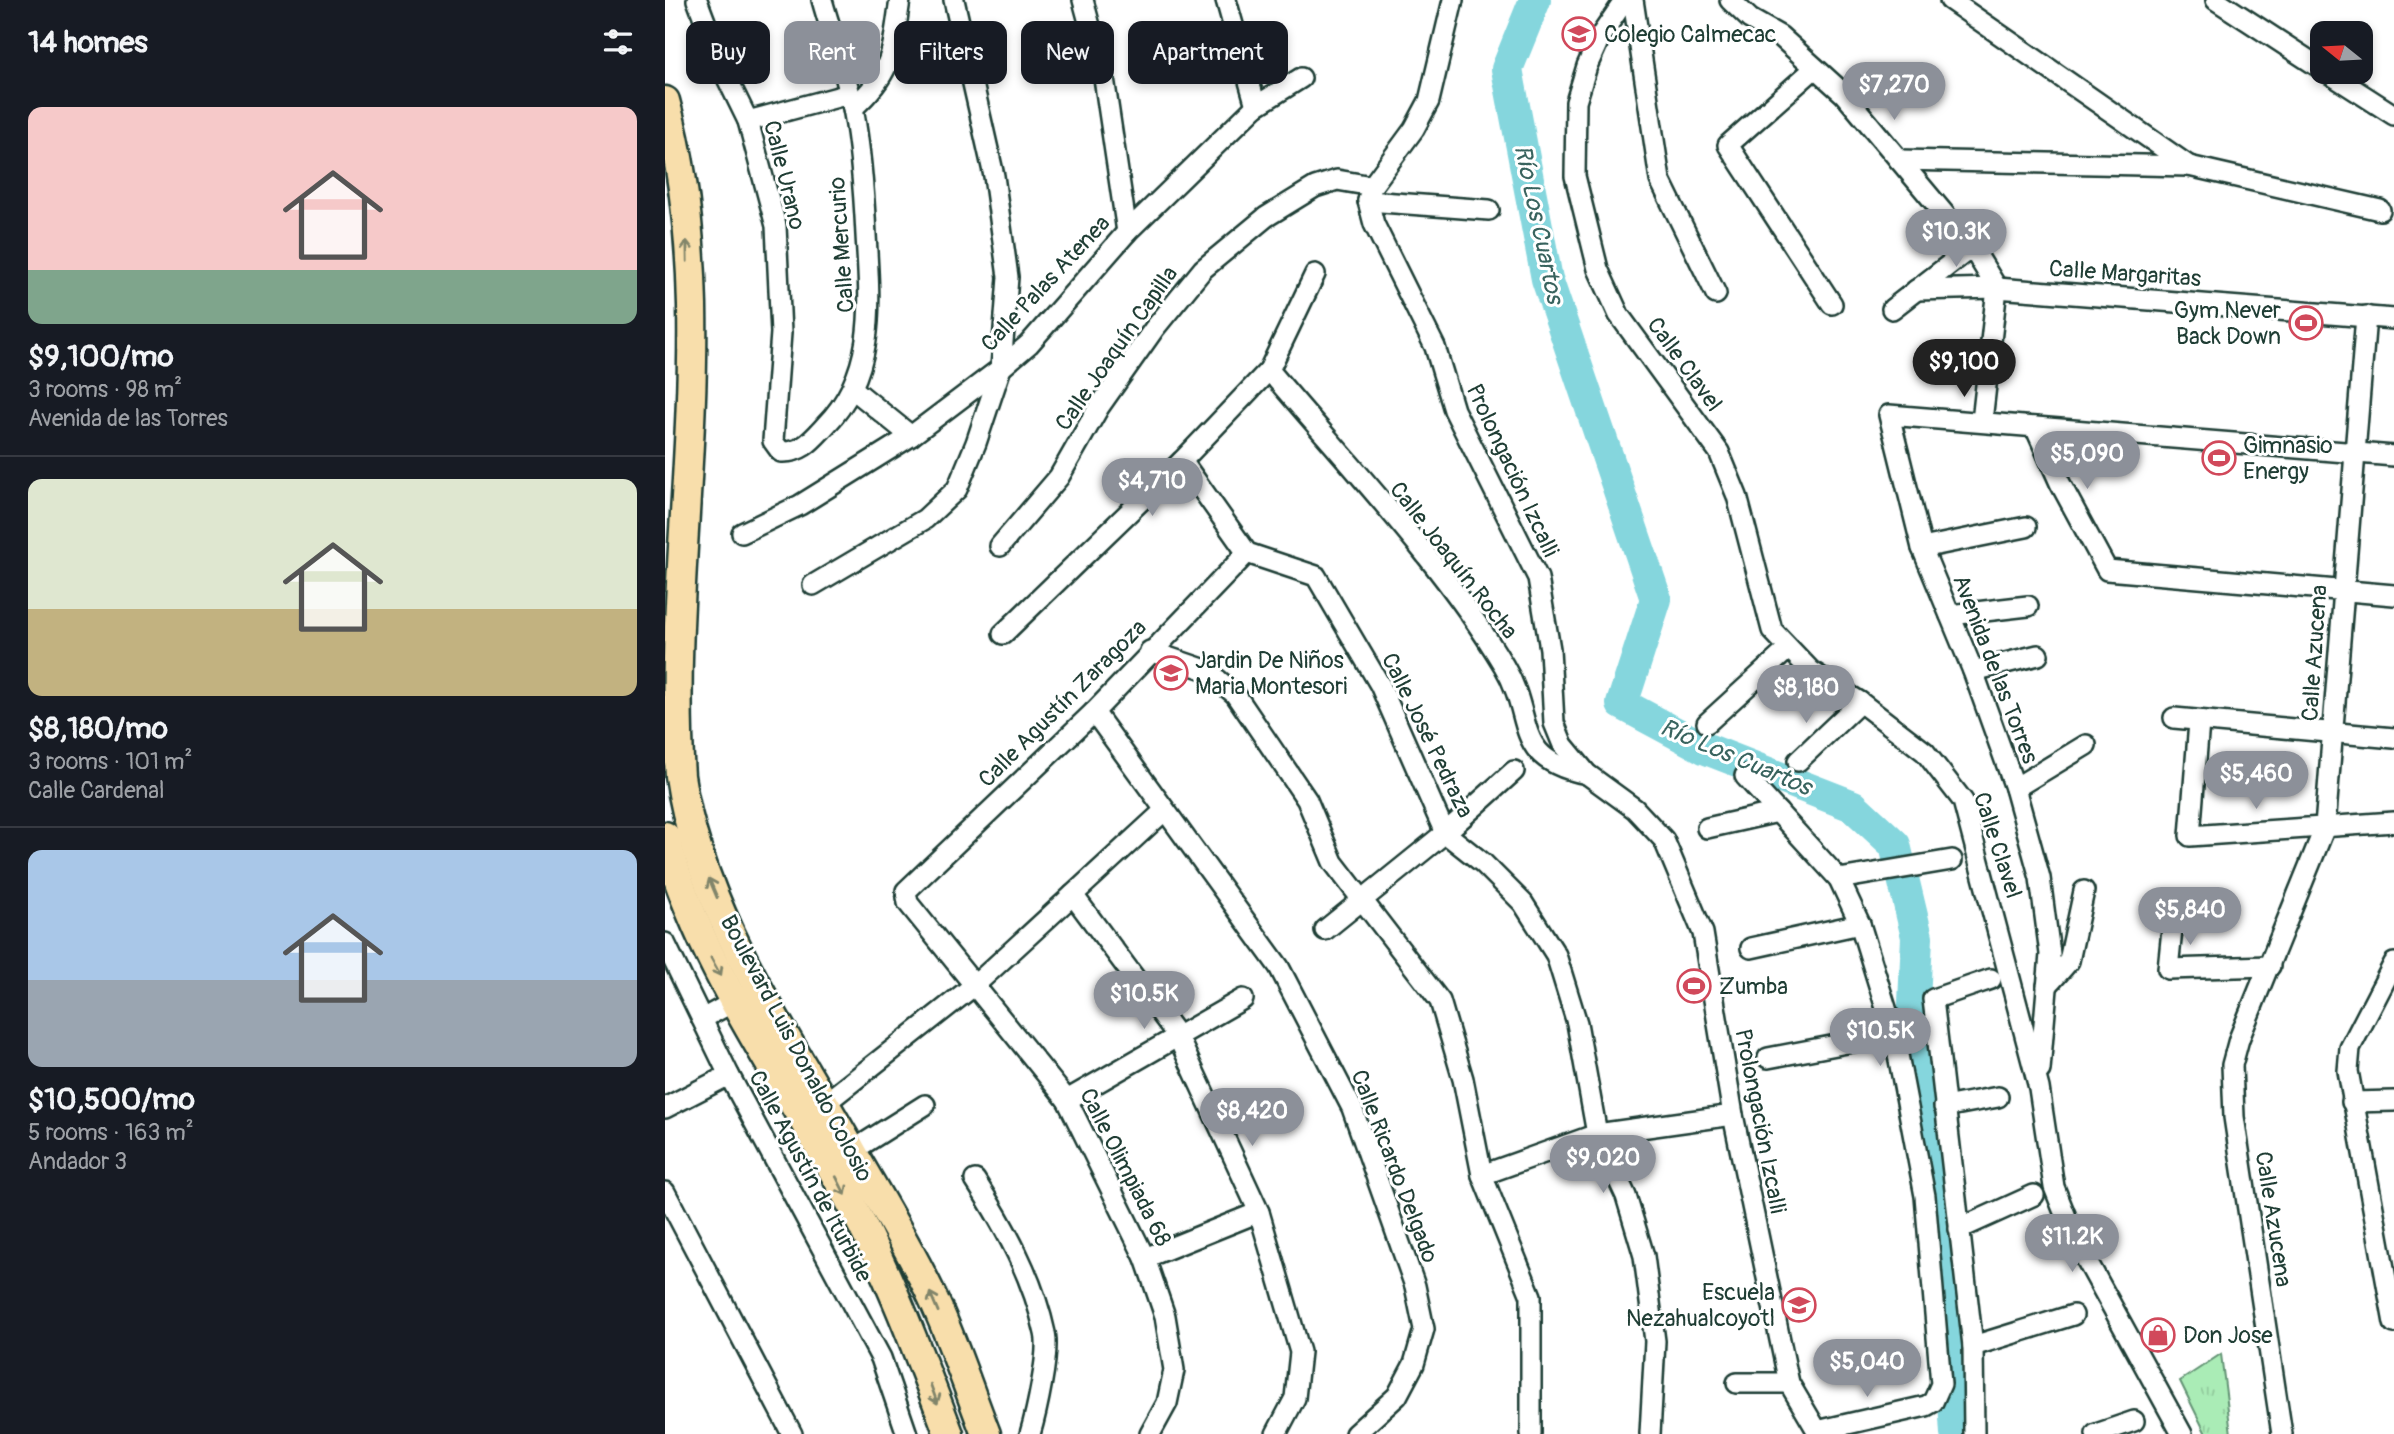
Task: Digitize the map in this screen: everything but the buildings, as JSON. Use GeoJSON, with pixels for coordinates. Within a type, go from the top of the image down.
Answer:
{"type":"FeatureCollection","features":[{"type":"Feature","properties":{"kind":"highway","name":"Boulevard Luis Donaldo Colosio"},"geometry":{"type":"LineString","coordinates":[[665,101],[686,220],[688,319],[676,505],[671,697],[680,780],[701,860],[739,949],[932,1296],[986,1434]]}},
{"type":"Feature","properties":{"kind":"highway","name":"Boulevard Luis Donaldo Colosio"},"geometry":{"type":"LineString","coordinates":[[665,836],[673,868],[711,960],[844,1192],[904,1314],[949,1434]]}},
{"type":"Feature","properties":{"kind":"street","name":"Calle Urano"},"geometry":{"type":"LineString","coordinates":[[697,0],[725,74],[748,121],[776,226],[781,333],[773,441],[781,452]]}},
{"type":"Feature","properties":{"kind":"street","name":"Calle Mercurio"},"geometry":{"type":"LineString","coordinates":[[781,452],[791,453],[804,447],[831,420],[853,389],[864,360],[871,319],[863,186],[851,101],[822,0]]}},
{"type":"Feature","properties":{"kind":"street"},"geometry":{"type":"LineString","coordinates":[[748,121],[851,101],[876,87],[890,61],[899,0]]}},
{"type":"Feature","properties":{"kind":"street"},"geometry":{"type":"LineString","coordinates":[[813,585],[925,519],[957,489],[977,443],[1001,368],[1008,276],[994,176],[954,0]]}},
{"type":"Feature","properties":{"kind":"street"},"geometry":{"type":"LineString","coordinates":[[1083,0],[1104,78],[1127,232]]}},
{"type":"Feature","properties":{"kind":"street"},"geometry":{"type":"LineString","coordinates":[[1226,0],[1256,106]]}},
{"type":"Feature","properties":{"kind":"street"},"geometry":{"type":"LineString","coordinates":[[1370,193],[1414,129],[1429,101],[1453,0]]}},
{"type":"Feature","properties":{"kind":"street","name":"Calle Clavel"},"geometry":{"type":"LineString","coordinates":[[1625,0],[1601,35],[1587,66],[1576,102],[1575,176],[1598,270],[1619,315],[1719,452],[1737,496],[1772,630],[1787,650],[1811,671],[1860,702],[1925,752],[1963,802],[2039,1088],[2054,1187],[2074,1237],[2182,1434]]}},
{"type":"Feature","properties":{"kind":"street"},"geometry":{"type":"LineString","coordinates":[[1633,0],[1660,180],[1716,294]]}},
{"type":"Feature","properties":{"kind":"street"},"geometry":{"type":"LineString","coordinates":[[1730,0],[1750,19],[1780,36],[1844,94],[1972,247],[1997,288],[1982,421]]}},
{"type":"Feature","properties":{"kind":"street"},"geometry":{"type":"LineString","coordinates":[[1950,0],[2189,166]]}},
{"type":"Feature","properties":{"kind":"street"},"geometry":{"type":"LineString","coordinates":[[2216,0],[2310,61]]}},
{"type":"Feature","properties":{"kind":"street"},"geometry":{"type":"LineString","coordinates":[[1815,68],[1728,145],[1832,304]]}},
{"type":"Feature","properties":{"kind":"street","name":"Calle Palas Atenea"},"geometry":{"type":"LineString","coordinates":[[742,533],[800,505],[911,436],[1001,368],[1029,344],[1127,232],[1256,106],[1301,78]]}},
{"type":"Feature","properties":{"kind":"street"},"geometry":{"type":"LineString","coordinates":[[2346,84],[2394,115]]}},
{"type":"Feature","properties":{"kind":"street"},"geometry":{"type":"LineString","coordinates":[[1899,160],[2189,166],[2380,210]]}},
{"type":"Feature","properties":{"kind":"street","name":"Calle Joaquín Capilla"},"geometry":{"type":"LineString","coordinates":[[1000,546],[1059,477],[1099,407],[1154,329],[1203,269],[1266,217],[1315,187],[1337,180],[1370,193],[1489,210]]}},
{"type":"Feature","properties":{"kind":"street","name":"Prolongación Izcalli"},"geometry":{"type":"LineString","coordinates":[[1370,193],[1374,224],[1435,347],[1454,411],[1538,578],[1550,649],[1554,723],[1563,746],[1587,774],[1635,809],[1664,840],[1703,933],[1733,1115],[1789,1383],[1817,1433]]}},
{"type":"Feature","properties":{"kind":"street"},"geometry":{"type":"LineString","coordinates":[[1892,309],[1972,247]]}},
{"type":"Feature","properties":{"kind":"street"},"geometry":{"type":"LineString","coordinates":[[1003,634],[1182,461],[1269,370],[1315,274]]}},
{"type":"Feature","properties":{"kind":"street","name":"Calle Margaritas"},"geometry":{"type":"LineString","coordinates":[[1916,290],[1997,288],[2394,319]]}},
{"type":"Feature","properties":{"kind":"street","name":"Calle Azucena"},"geometry":{"type":"LineString","coordinates":[[2282,1434],[2234,1117],[2232,1065],[2239,1039],[2325,827],[2366,316]]}},
{"type":"Feature","properties":{"kind":"street","name":"Calle Joaquín Rocha"},"geometry":{"type":"LineString","coordinates":[[1269,370],[1440,574],[1506,668],[1535,752],[1559,768],[1587,774]]}},
{"type":"Feature","properties":{"kind":"street"},"geometry":{"type":"LineString","coordinates":[[853,389],[911,436]]}},
{"type":"Feature","properties":{"kind":"street","name":"Avenida de las Torres"},"geometry":{"type":"LineString","coordinates":[[2039,1088],[2050,954],[2040,878],[2015,788],[1973,671],[1923,548],[1889,415],[2394,456]]}},
{"type":"Feature","properties":{"kind":"street"},"geometry":{"type":"LineString","coordinates":[[2035,427],[2060,484],[2107,570],[2394,595]]}},
{"type":"Feature","properties":{"kind":"street"},"geometry":{"type":"LineString","coordinates":[[1182,461],[1247,553]]}},
{"type":"Feature","properties":{"kind":"street"},"geometry":{"type":"LineString","coordinates":[[1923,548],[2026,527]]}},
{"type":"Feature","properties":{"kind":"street","name":"Calle Agustín Zaragoza"},"geometry":{"type":"LineString","coordinates":[[909,884],[1094,712],[1247,553]]}},
{"type":"Feature","properties":{"kind":"street","name":"Calle José Pedraza"},"geometry":{"type":"LineString","coordinates":[[1247,553],[1316,576],[1380,685],[1445,833],[1483,863],[1523,903],[1556,955],[1577,1023],[1597,1134],[1626,1196],[1644,1256],[1655,1341],[1650,1434]]}},
{"type":"Feature","properties":{"kind":"street"},"geometry":{"type":"LineString","coordinates":[[1950,615],[2028,606]]}},
{"type":"Feature","properties":{"kind":"street"},"geometry":{"type":"LineString","coordinates":[[1707,723],[1787,650]]}},
{"type":"Feature","properties":{"kind":"street"},"geometry":{"type":"LineString","coordinates":[[1150,651],[1206,670],[1235,694],[1307,800],[1333,862],[1362,902],[1410,958],[1440,1002],[1463,1079],[1482,1175],[1531,1296],[1529,1432]]}},
{"type":"Feature","properties":{"kind":"street"},"geometry":{"type":"LineString","coordinates":[[1973,671],[2038,654]]}},
{"type":"Feature","properties":{"kind":"street"},"geometry":{"type":"LineString","coordinates":[[1798,761],[1860,702]]}},
{"type":"Feature","properties":{"kind":"street","name":"Calle Ricardo Delgado"},"geometry":{"type":"LineString","coordinates":[[1094,712],[1279,967],[1352,1108],[1415,1286],[1424,1329],[1414,1364],[1397,1396],[1355,1434]]}},
{"type":"Feature","properties":{"kind":"street"},"geometry":{"type":"LineString","coordinates":[[2174,718],[2394,738]]}},
{"type":"Feature","properties":{"kind":"street"},"geometry":{"type":"LineString","coordinates":[[2199,722],[2190,836],[2394,822]]}},
{"type":"Feature","properties":{"kind":"street"},"geometry":{"type":"LineString","coordinates":[[2015,788],[2086,745]]}},
{"type":"Feature","properties":{"kind":"street"},"geometry":{"type":"LineString","coordinates":[[1325,930],[1445,833],[1514,771]]}},
{"type":"Feature","properties":{"kind":"street"},"geometry":{"type":"LineString","coordinates":[[1745,776],[1839,879],[1860,925],[1894,1034],[1925,1196],[1941,1384],[1938,1395],[1926,1406],[1817,1433]]}},
{"type":"Feature","properties":{"kind":"street"},"geometry":{"type":"LineString","coordinates":[[824,1104],[976,984],[1164,811]]}},
{"type":"Feature","properties":{"kind":"street"},"geometry":{"type":"LineString","coordinates":[[1707,828],[1778,812]]}},
{"type":"Feature","properties":{"kind":"street"},"geometry":{"type":"LineString","coordinates":[[1839,879],[1952,860]]}},
{"type":"Feature","properties":{"kind":"street","name":"Calle Olimpiada 68"},"geometry":{"type":"LineString","coordinates":[[909,884],[905,891],[908,903],[1067,1100],[1145,1258],[1165,1316],[1174,1370],[1167,1403],[1150,1434]]}},
{"type":"Feature","properties":{"kind":"street"},"geometry":{"type":"LineString","coordinates":[[2047,985],[2069,961],[2084,891]]}},
{"type":"Feature","properties":{"kind":"street"},"geometry":{"type":"LineString","coordinates":[[1073,895],[1177,1035],[1259,1212],[1300,1352],[1295,1398],[1276,1434]]}},
{"type":"Feature","properties":{"kind":"street"},"geometry":{"type":"LineString","coordinates":[[2173,920],[2168,969],[2270,966]]}},
{"type":"Feature","properties":{"kind":"street"},"geometry":{"type":"LineString","coordinates":[[1751,948],[1860,925]]}},
{"type":"Feature","properties":{"kind":"street","name":"Calle Agustín de Iturbide"},"geometry":{"type":"LineString","coordinates":[[665,943],[729,1075],[881,1358],[907,1434]]}},
{"type":"Feature","properties":{"kind":"street"},"geometry":{"type":"LineString","coordinates":[[2394,963],[2350,1048],[2351,1102],[2394,1317]]}},
{"type":"Feature","properties":{"kind":"street"},"geometry":{"type":"LineString","coordinates":[[1975,1434],[1973,1346],[1933,999],[1991,979]]}},
{"type":"Feature","properties":{"kind":"street"},"geometry":{"type":"LineString","coordinates":[[1067,1100],[1243,999]]}},
{"type":"Feature","properties":{"kind":"street"},"geometry":{"type":"LineString","coordinates":[[702,1019],[735,1001]]}},
{"type":"Feature","properties":{"kind":"street"},"geometry":{"type":"LineString","coordinates":[[1768,1058],[1894,1034]]}},
{"type":"Feature","properties":{"kind":"street"},"geometry":{"type":"LineString","coordinates":[[665,1108],[729,1075]]}},
{"type":"Feature","properties":{"kind":"street"},"geometry":{"type":"LineString","coordinates":[[1944,1107],[1998,1097]]}},
{"type":"Feature","properties":{"kind":"street"},"geometry":{"type":"LineString","coordinates":[[2351,1102],[2394,1101]]}},
{"type":"Feature","properties":{"kind":"street"},"geometry":{"type":"LineString","coordinates":[[852,1151],[925,1105]]}},
{"type":"Feature","properties":{"kind":"street"},"geometry":{"type":"LineString","coordinates":[[1482,1175],[1597,1134],[1733,1115]]}},
{"type":"Feature","properties":{"kind":"street"},"geometry":{"type":"LineString","coordinates":[[975,1181],[1012,1240],[1046,1335],[1036,1414],[1030,1434]]}},
{"type":"Feature","properties":{"kind":"street"},"geometry":{"type":"LineString","coordinates":[[665,1192],[792,1434]]}},
{"type":"Feature","properties":{"kind":"street"},"geometry":{"type":"LineString","coordinates":[[1959,1229],[2034,1195]]}},
{"type":"Feature","properties":{"kind":"street"},"geometry":{"type":"LineString","coordinates":[[1145,1258],[1259,1212]]}},
{"type":"Feature","properties":{"kind":"street"},"geometry":{"type":"LineString","coordinates":[[1973,1346],[2073,1315]]}},
{"type":"Feature","properties":{"kind":"street"},"geometry":{"type":"LineString","coordinates":[[1737,1383],[1789,1383]]}},
{"type":"Feature","properties":{"kind":"street"},"geometry":{"type":"LineString","coordinates":[[2096,1434],[2134,1421]]}},
{"type":"Feature","properties":{"kind":"green space"},"geometry":{"type":"Polygon","coordinates":[[[2221,1354],[2231,1434],[2206,1434],[2180,1381],[2221,1354]]]}},
{"type":"Feature","properties":{"kind":"waterway","name":"Río Los Cuartos"},"geometry":{"type":"LineString","coordinates":[[1535,0],[1507,69],[1547,279],[1656,599],[1622,704],[1704,748],[1853,806],[1895,845],[1917,937],[1912,1047],[1944,1240],[1956,1434]]}},
{"type":"Feature","properties":{"kind":"place","name":"Colegio Calmecac"},"geometry":{"type":"Point","coordinates":[1579,34]}},
{"type":"Feature","properties":{"kind":"place","name":"Gym Never Back Down"},"geometry":{"type":"Point","coordinates":[2306,323]}},
{"type":"Feature","properties":{"kind":"place","name":"Gimnasio Energy"},"geometry":{"type":"Point","coordinates":[2219,458]}},
{"type":"Feature","properties":{"kind":"place","name":"Jardin De Niños Maria Montesori"},"geometry":{"type":"Point","coordinates":[1171,673]}},
{"type":"Feature","properties":{"kind":"place","name":"Zumba"},"geometry":{"type":"Point","coordinates":[1694,986]}},
{"type":"Feature","properties":{"kind":"place","name":"Escuela Nezahualcoyotl"},"geometry":{"type":"Point","coordinates":[1799,1305]}},
{"type":"Feature","properties":{"kind":"place","name":"Don Jose"},"geometry":{"type":"Point","coordinates":[2158,1335]}}]}
